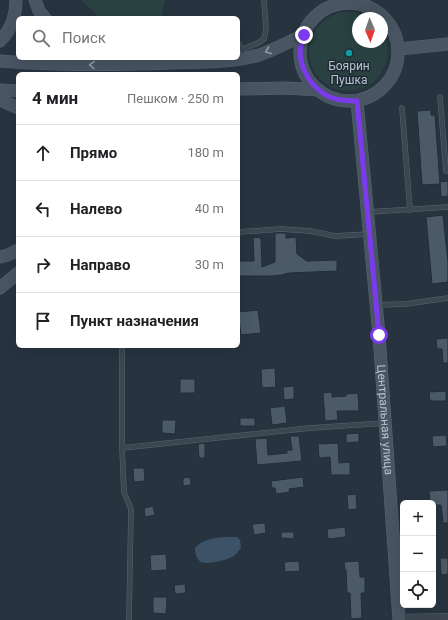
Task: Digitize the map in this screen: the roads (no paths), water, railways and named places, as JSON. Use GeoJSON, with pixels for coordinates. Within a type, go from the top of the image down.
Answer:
{"type":"FeatureCollection","features":[{"type":"Feature","properties":{"kind":"main road"},"geometry":{"type":"LineString","coordinates":[[0,41],[11,27],[16,13],[16,0]]}},
{"type":"Feature","properties":{"kind":"main road"},"geometry":{"type":"LineString","coordinates":[[35,0],[39,11],[43,16]]}},
{"type":"Feature","properties":{"kind":"main road"},"geometry":{"type":"LineString","coordinates":[[347,2],[366,6],[382,16],[394,31],[399,49],[397,63],[392,77],[383,88],[371,96],[357,101],[344,101],[330,97],[319,90],[308,79],[302,65],[300,50],[304,35],[314,19],[329,8],[347,2]]}},
{"type":"Feature","properties":{"kind":"main road"},"geometry":{"type":"LineString","coordinates":[[240,54],[258,55],[273,50],[304,35]]}},
{"type":"Feature","properties":{"kind":"main road"},"geometry":{"type":"LineString","coordinates":[[399,49],[448,44]]}},
{"type":"Feature","properties":{"kind":"main road"},"geometry":{"type":"LineString","coordinates":[[153,60],[173,63]]}},
{"type":"Feature","properties":{"kind":"main road"},"geometry":{"type":"LineString","coordinates":[[0,62],[100,65],[173,63],[204,60]]}},
{"type":"Feature","properties":{"kind":"main road"},"geometry":{"type":"LineString","coordinates":[[240,89],[286,88],[319,90]]}},
{"type":"Feature","properties":{"kind":"main road"},"geometry":{"type":"LineString","coordinates":[[0,90],[16,91]]}},
{"type":"Feature","properties":{"kind":"main road"},"geometry":{"type":"LineString","coordinates":[[0,100],[16,107]]}},
{"type":"Feature","properties":{"kind":"main road","name":"Центральная улица"},"geometry":{"type":"LineString","coordinates":[[357,101],[376,305],[399,620]]}},
{"type":"Feature","properties":{"kind":"main road"},"geometry":{"type":"LineString","coordinates":[[0,257],[8,256],[16,251]]}},
{"type":"Feature","properties":{"kind":"main road"},"geometry":{"type":"LineString","coordinates":[[0,288],[16,275]]}},
{"type":"Feature","properties":{"kind":"street"},"geometry":{"type":"LineString","coordinates":[[399,620],[448,618]]}},
{"type":"Feature","properties":{"kind":"lane"},"geometry":{"type":"LineString","coordinates":[[240,47],[243,54],[264,39],[266,28],[264,0]]}},
{"type":"Feature","properties":{"kind":"lane"},"geometry":{"type":"LineString","coordinates":[[440,97],[446,171],[448,171]]}},
{"type":"Feature","properties":{"kind":"lane"},"geometry":{"type":"LineString","coordinates":[[402,108],[410,210]]}},
{"type":"Feature","properties":{"kind":"lane"},"geometry":{"type":"LineString","coordinates":[[368,212],[448,207]]}},
{"type":"Feature","properties":{"kind":"lane"},"geometry":{"type":"LineString","coordinates":[[240,232],[281,229],[310,231],[335,236],[370,234]]}},
{"type":"Feature","properties":{"kind":"lane"},"geometry":{"type":"LineString","coordinates":[[376,305],[406,304],[448,298]]}},
{"type":"Feature","properties":{"kind":"lane"},"geometry":{"type":"LineString","coordinates":[[122,348],[122,448],[124,492],[131,509],[129,620]]}},
{"type":"Feature","properties":{"kind":"lane"},"geometry":{"type":"LineString","coordinates":[[122,448],[310,428],[384,423]]}},
{"type":"Feature","properties":{"kind":"water"},"geometry":{"type":"Polygon","coordinates":[[[225,537],[237,537],[240,540],[241,548],[235,555],[212,563],[204,563],[198,559],[195,548],[198,545],[209,540],[225,537]]]}},
{"type":"Feature","properties":{"kind":"place","name":"Боярин Пушка"},"geometry":{"type":"Point","coordinates":[349,53]}}]}
